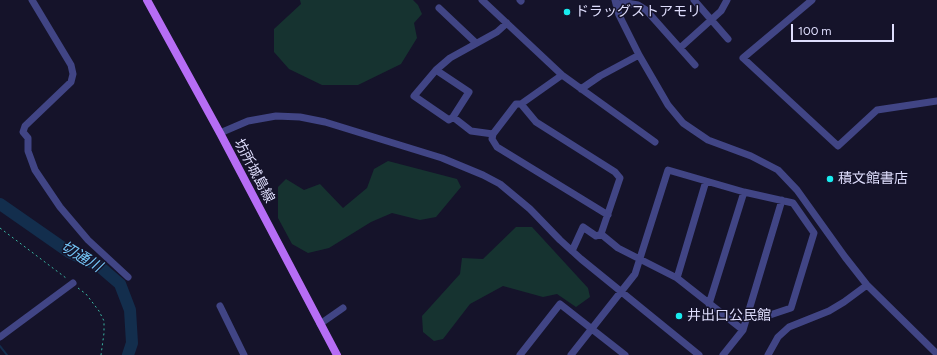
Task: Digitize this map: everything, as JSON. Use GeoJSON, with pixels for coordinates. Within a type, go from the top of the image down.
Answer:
{"type":"FeatureCollection","features":[{"type":"Feature","properties":{"kind":"main road","name":"坊所城島線"},"geometry":{"type":"LineString","coordinates":[[147,0],[220,133],[336,355]]}},
{"type":"Feature","properties":{"kind":"street"},"geometry":{"type":"LineString","coordinates":[[32,0],[71,65],[73,74],[70,82],[25,126],[23,132],[28,138],[28,152],[35,170],[60,207],[88,240],[128,277]]}},
{"type":"Feature","properties":{"kind":"street"},"geometry":{"type":"LineString","coordinates":[[482,0],[562,75],[655,142]]}},
{"type":"Feature","properties":{"kind":"street"},"geometry":{"type":"LineString","coordinates":[[694,0],[728,39]]}},
{"type":"Feature","properties":{"kind":"street"},"geometry":{"type":"LineString","coordinates":[[680,48],[721,11],[727,0]]}},
{"type":"Feature","properties":{"kind":"street"},"geometry":{"type":"LineString","coordinates":[[812,0],[743,58],[838,146],[877,110],[937,101]]}},
{"type":"Feature","properties":{"kind":"street"},"geometry":{"type":"LineString","coordinates":[[695,65],[646,10],[638,5],[615,2],[619,15],[639,56],[668,106],[683,123],[708,140],[768,164],[788,179],[844,257],[867,285],[937,354]]}},
{"type":"Feature","properties":{"kind":"street"},"geometry":{"type":"LineString","coordinates":[[440,8],[476,43]]}},
{"type":"Feature","properties":{"kind":"street"},"geometry":{"type":"LineString","coordinates":[[436,70],[469,92],[453,117],[449,120],[414,96],[436,70],[450,58],[497,32],[507,23]]}},
{"type":"Feature","properties":{"kind":"street"},"geometry":{"type":"LineString","coordinates":[[581,89],[600,76],[639,56]]}},
{"type":"Feature","properties":{"kind":"street"},"geometry":{"type":"LineString","coordinates":[[562,75],[521,104],[516,104],[493,134],[492,139],[497,147],[608,215]]}},
{"type":"Feature","properties":{"kind":"street"},"geometry":{"type":"LineString","coordinates":[[521,104],[536,122],[615,172],[620,178],[601,234]]}},
{"type":"Feature","properties":{"kind":"street"},"geometry":{"type":"LineString","coordinates":[[220,133],[248,121],[276,116],[300,117],[325,122],[442,158],[500,184],[530,209],[572,251],[699,355]]}},
{"type":"Feature","properties":{"kind":"street"},"geometry":{"type":"LineString","coordinates":[[453,117],[471,131],[493,134]]}},
{"type":"Feature","properties":{"kind":"street"},"geometry":{"type":"LineString","coordinates":[[571,355],[636,274],[668,170],[744,192],[793,203],[814,234],[791,308],[770,315],[748,316]]}},
{"type":"Feature","properties":{"kind":"street"},"geometry":{"type":"LineString","coordinates":[[676,278],[706,181]]}},
{"type":"Feature","properties":{"kind":"street"},"geometry":{"type":"LineString","coordinates":[[710,304],[744,192]]}},
{"type":"Feature","properties":{"kind":"street"},"geometry":{"type":"LineString","coordinates":[[723,355],[743,330],[782,200]]}},
{"type":"Feature","properties":{"kind":"street"},"geometry":{"type":"LineString","coordinates":[[572,251],[583,227],[596,236],[601,234]]}},
{"type":"Feature","properties":{"kind":"street"},"geometry":{"type":"LineString","coordinates":[[601,234],[618,248],[676,278],[743,330]]}},
{"type":"Feature","properties":{"kind":"street"},"geometry":{"type":"LineString","coordinates":[[0,337],[73,284]]}},
{"type":"Feature","properties":{"kind":"street"},"geometry":{"type":"LineString","coordinates":[[768,355],[778,337],[789,327],[828,311],[844,302],[867,285]]}},
{"type":"Feature","properties":{"kind":"street"},"geometry":{"type":"LineString","coordinates":[[520,355],[560,304],[623,354]]}},
{"type":"Feature","properties":{"kind":"street"},"geometry":{"type":"LineString","coordinates":[[220,306],[244,355]]}},
{"type":"Feature","properties":{"kind":"street"},"geometry":{"type":"LineString","coordinates":[[320,324],[343,308]]}},
{"type":"Feature","properties":{"kind":"path"},"geometry":{"type":"LineString","coordinates":[[0,228],[86,294],[99,311],[104,322],[101,355]]}},
{"type":"Feature","properties":{"kind":"green space"},"geometry":{"type":"Polygon","coordinates":[[[300,0],[413,0],[418,5],[422,14],[414,23],[417,38],[401,64],[358,85],[322,85],[289,69],[274,52],[274,29],[301,4],[300,0]]]}},
{"type":"Feature","properties":{"kind":"green space"},"geometry":{"type":"Polygon","coordinates":[[[388,161],[457,179],[461,187],[436,217],[420,220],[392,213],[371,222],[329,248],[308,253],[292,244],[278,218],[278,187],[286,179],[304,190],[320,184],[343,208],[367,188],[374,169],[388,161]]]}},
{"type":"Feature","properties":{"kind":"green space"},"geometry":{"type":"Polygon","coordinates":[[[516,227],[532,227],[588,288],[590,297],[576,307],[557,294],[543,297],[503,286],[470,304],[443,339],[434,341],[423,332],[422,316],[460,274],[462,258],[483,259],[516,227]]]}},
{"type":"Feature","properties":{"kind":"waterway","name":"切通川"},"geometry":{"type":"LineString","coordinates":[[0,204],[69,252],[99,266],[120,284],[130,310],[132,343],[128,355]]}},
{"type":"Feature","properties":{"kind":"waterway"},"geometry":{"type":"LineString","coordinates":[[0,346],[7,355]]}},
{"type":"Feature","properties":{"kind":"place","name":"ドラッグストアモリ"},"geometry":{"type":"Point","coordinates":[567,12]}},
{"type":"Feature","properties":{"kind":"place","name":"積文館書店"},"geometry":{"type":"Point","coordinates":[830,179]}},
{"type":"Feature","properties":{"kind":"place","name":"井出口公民館"},"geometry":{"type":"Point","coordinates":[679,316]}}]}
